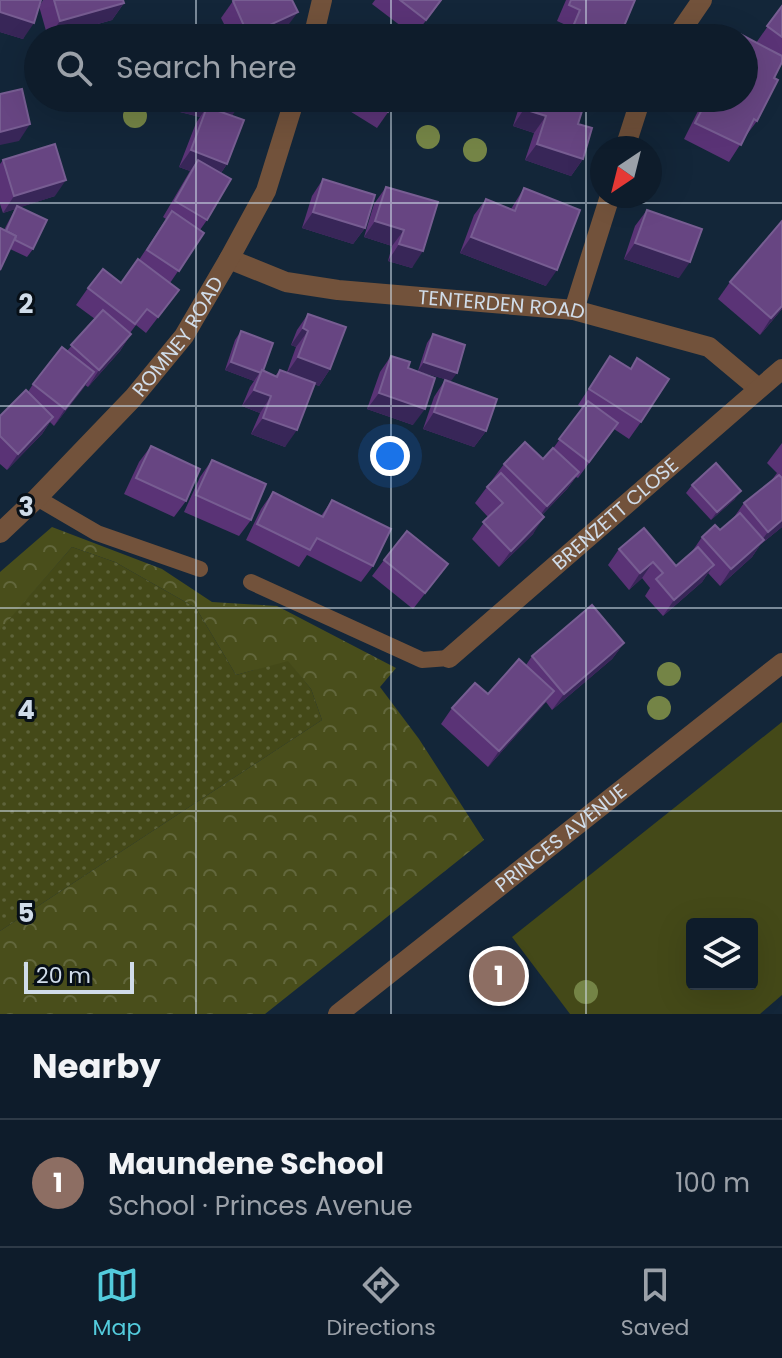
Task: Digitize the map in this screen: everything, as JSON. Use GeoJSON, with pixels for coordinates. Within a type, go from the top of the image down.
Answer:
{"type":"FeatureCollection","features":[{"type":"Feature","properties":{"kind":"street"},"geometry":{"type":"LineString","coordinates":[[316,24],[322,0]]}},
{"type":"Feature","properties":{"kind":"street"},"geometry":{"type":"LineString","coordinates":[[686,24],[702,0]]}},
{"type":"Feature","properties":{"kind":"street","name":"ROMNEY ROAD"},"geometry":{"type":"LineString","coordinates":[[0,533],[133,398],[184,336],[266,191],[291,112]]}},
{"type":"Feature","properties":{"kind":"street"},"geometry":{"type":"LineString","coordinates":[[629,136],[637,112]]}},
{"type":"Feature","properties":{"kind":"street"},"geometry":{"type":"LineString","coordinates":[[574,310],[606,208]]}},
{"type":"Feature","properties":{"kind":"street","name":"TENTERDEN ROAD"},"geometry":{"type":"LineString","coordinates":[[229,259],[286,282],[338,290],[574,310],[709,347],[758,388]]}},
{"type":"Feature","properties":{"kind":"street","name":"BRENZETT CLOSE"},"geometry":{"type":"LineString","coordinates":[[449,658],[782,369]]}},
{"type":"Feature","properties":{"kind":"street","name":"PRINCES AVENUE"},"geometry":{"type":"LineString","coordinates":[[338,1014],[782,663]]}},
{"type":"Feature","properties":{"kind":"lane"},"geometry":{"type":"LineString","coordinates":[[37,498],[97,533],[200,569]]}},
{"type":"Feature","properties":{"kind":"lane"},"geometry":{"type":"LineString","coordinates":[[251,582],[422,660],[449,658]]}},
{"type":"Feature","properties":{"kind":"green space"},"geometry":{"type":"Polygon","coordinates":[[[52,527],[162,569],[212,602],[277,606],[396,668],[380,687],[419,739],[484,840],[265,1014],[0,1014],[0,931],[322,720],[311,689],[288,661],[236,675],[196,608],[115,562],[72,547],[0,630],[0,572],[52,527]]]}},
{"type":"Feature","properties":{"kind":"green space"},"geometry":{"type":"Polygon","coordinates":[[[72,547],[115,562],[196,608],[236,675],[288,660],[311,689],[322,720],[0,931],[0,629],[72,547]]]}},
{"type":"Feature","properties":{"kind":"green space"},"geometry":{"type":"Polygon","coordinates":[[[782,722],[782,995],[760,1014],[570,1014],[512,937],[782,722]]]}},
{"type":"Feature","properties":{"kind":"building"},"geometry":{"type":"Polygon","coordinates":[[[0,0],[41,0],[34,23],[0,12],[0,0]]]}},
{"type":"Feature","properties":{"kind":"building"},"geometry":{"type":"Polygon","coordinates":[[[54,0],[123,0],[124,3],[60,21],[54,0]]]}},
{"type":"Feature","properties":{"kind":"building"},"geometry":{"type":"Polygon","coordinates":[[[292,0],[298,12],[272,24],[243,24],[233,1],[292,0]]]}},
{"type":"Feature","properties":{"kind":"building"},"geometry":{"type":"Polygon","coordinates":[[[400,0],[441,0],[426,20],[400,0]]]}},
{"type":"Feature","properties":{"kind":"building"},"geometry":{"type":"Polygon","coordinates":[[[571,0],[635,0],[625,24],[574,24],[580,10],[569,5],[571,0]]]}},
{"type":"Feature","properties":{"kind":"building"},"geometry":{"type":"Polygon","coordinates":[[[782,6],[782,37],[767,26],[782,6]]]}},
{"type":"Feature","properties":{"kind":"building"},"geometry":{"type":"Polygon","coordinates":[[[758,43],[782,56],[774,78],[778,80],[741,145],[695,123],[701,112],[758,112],[758,43]]]}},
{"type":"Feature","properties":{"kind":"building"},"geometry":{"type":"Polygon","coordinates":[[[22,89],[24,112],[27,112],[30,124],[0,132],[0,94],[22,89]]]}},
{"type":"Feature","properties":{"kind":"building"},"geometry":{"type":"Polygon","coordinates":[[[205,112],[221,112],[244,120],[227,164],[191,150],[205,112]]]}},
{"type":"Feature","properties":{"kind":"building"},"geometry":{"type":"Polygon","coordinates":[[[533,112],[582,112],[578,124],[592,128],[583,159],[537,144],[546,116],[533,112]]]}},
{"type":"Feature","properties":{"kind":"building"},"geometry":{"type":"Polygon","coordinates":[[[55,144],[66,180],[14,196],[3,160],[55,144]]]}},
{"type":"Feature","properties":{"kind":"building"},"geometry":{"type":"Polygon","coordinates":[[[198,160],[231,179],[207,220],[175,201],[198,160]]]}},
{"type":"Feature","properties":{"kind":"building"},"geometry":{"type":"Polygon","coordinates":[[[323,179],[375,195],[365,228],[313,212],[323,179]]]}},
{"type":"Feature","properties":{"kind":"building"},"geometry":{"type":"Polygon","coordinates":[[[386,187],[438,202],[423,251],[399,244],[404,230],[375,221],[386,187]]]}},
{"type":"Feature","properties":{"kind":"building"},"geometry":{"type":"Polygon","coordinates":[[[524,188],[580,210],[557,270],[471,237],[486,199],[515,211],[524,188]]]}},
{"type":"Feature","properties":{"kind":"building"},"geometry":{"type":"Polygon","coordinates":[[[17,206],[47,220],[33,249],[15,240],[16,236],[6,231],[17,206]]]}},
{"type":"Feature","properties":{"kind":"building"},"geometry":{"type":"Polygon","coordinates":[[[647,210],[702,229],[690,262],[635,243],[647,210]]]}},
{"type":"Feature","properties":{"kind":"building"},"geometry":{"type":"Polygon","coordinates":[[[172,211],[204,233],[179,271],[147,250],[172,211]]]}},
{"type":"Feature","properties":{"kind":"building"},"geometry":{"type":"Polygon","coordinates":[[[782,221],[782,306],[771,318],[730,282],[782,221]]]}},
{"type":"Feature","properties":{"kind":"building"},"geometry":{"type":"Polygon","coordinates":[[[0,228],[16,236],[0,270],[0,228]]]}},
{"type":"Feature","properties":{"kind":"building"},"geometry":{"type":"Polygon","coordinates":[[[138,259],[179,290],[158,317],[147,309],[135,324],[88,288],[103,269],[121,283],[138,259]]]}},
{"type":"Feature","properties":{"kind":"building"},"geometry":{"type":"Polygon","coordinates":[[[103,310],[131,334],[99,370],[71,345],[103,310]]]}},
{"type":"Feature","properties":{"kind":"building"},"geometry":{"type":"Polygon","coordinates":[[[308,314],[346,327],[330,369],[298,357],[308,331],[303,328],[308,314]]]}},
{"type":"Feature","properties":{"kind":"building"},"geometry":{"type":"Polygon","coordinates":[[[241,331],[273,343],[261,373],[231,362],[241,331]]]}},
{"type":"Feature","properties":{"kind":"building"},"geometry":{"type":"Polygon","coordinates":[[[433,334],[465,345],[457,373],[424,362],[433,334]]]}},
{"type":"Feature","properties":{"kind":"building"},"geometry":{"type":"Polygon","coordinates":[[[62,347],[94,372],[65,409],[33,384],[62,347]]]}},
{"type":"Feature","properties":{"kind":"building"},"geometry":{"type":"Polygon","coordinates":[[[391,356],[410,362],[408,368],[435,378],[425,409],[379,393],[391,356]]]}},
{"type":"Feature","properties":{"kind":"building"},"geometry":{"type":"Polygon","coordinates":[[[610,356],[631,369],[637,358],[669,379],[641,422],[589,389],[610,356]]]}},
{"type":"Feature","properties":{"kind":"building"},"geometry":{"type":"Polygon","coordinates":[[[262,370],[277,377],[280,370],[315,383],[297,430],[263,418],[271,396],[254,390],[262,370]]]}},
{"type":"Feature","properties":{"kind":"building"},"geometry":{"type":"Polygon","coordinates":[[[445,380],[497,399],[486,431],[434,412],[445,380]]]}},
{"type":"Feature","properties":{"kind":"building"},"geometry":{"type":"Polygon","coordinates":[[[26,390],[53,417],[18,454],[0,436],[0,416],[26,390]]]}},
{"type":"Feature","properties":{"kind":"building"},"geometry":{"type":"Polygon","coordinates":[[[588,401],[618,423],[589,462],[559,439],[588,401]]]}},
{"type":"Feature","properties":{"kind":"building"},"geometry":{"type":"Polygon","coordinates":[[[525,442],[543,459],[553,448],[579,472],[547,506],[504,464],[525,442]]]}},
{"type":"Feature","properties":{"kind":"building"},"geometry":{"type":"Polygon","coordinates":[[[151,446],[200,469],[186,501],[136,478],[151,446]]]}},
{"type":"Feature","properties":{"kind":"building"},"geometry":{"type":"Polygon","coordinates":[[[212,460],[266,484],[251,520],[196,495],[212,460]]]}},
{"type":"Feature","properties":{"kind":"building"},"geometry":{"type":"Polygon","coordinates":[[[716,463],[741,491],[717,512],[692,485],[716,463]]]}},
{"type":"Feature","properties":{"kind":"building"},"geometry":{"type":"Polygon","coordinates":[[[501,473],[544,517],[511,551],[483,522],[503,503],[487,487],[501,473]]]}},
{"type":"Feature","properties":{"kind":"building"},"geometry":{"type":"Polygon","coordinates":[[[779,475],[782,478],[782,520],[768,532],[744,503],[779,475]]]}},
{"type":"Feature","properties":{"kind":"building"},"geometry":{"type":"Polygon","coordinates":[[[273,492],[323,517],[332,500],[391,529],[373,566],[317,538],[310,550],[257,524],[273,492]]]}},
{"type":"Feature","properties":{"kind":"building"},"geometry":{"type":"Polygon","coordinates":[[[740,513],[764,540],[731,569],[702,537],[715,525],[720,530],[740,513]]]}},
{"type":"Feature","properties":{"kind":"building"},"geometry":{"type":"Polygon","coordinates":[[[644,528],[676,566],[698,547],[714,565],[674,600],[656,579],[663,573],[653,562],[640,573],[619,549],[644,528]]]}},
{"type":"Feature","properties":{"kind":"building"},"geometry":{"type":"Polygon","coordinates":[[[407,531],[448,564],[425,593],[384,560],[407,531]]]}},
{"type":"Feature","properties":{"kind":"building"},"geometry":{"type":"Polygon","coordinates":[[[592,605],[624,643],[564,694],[532,656],[592,605]]]}},
{"type":"Feature","properties":{"kind":"building"},"geometry":{"type":"Polygon","coordinates":[[[519,659],[554,691],[499,751],[452,708],[475,683],[488,694],[519,659]]]}},
{"type":"Feature","properties":{"kind":"place","name":"Maundene School"},"geometry":{"type":"Point","coordinates":[499,976]}}]}
